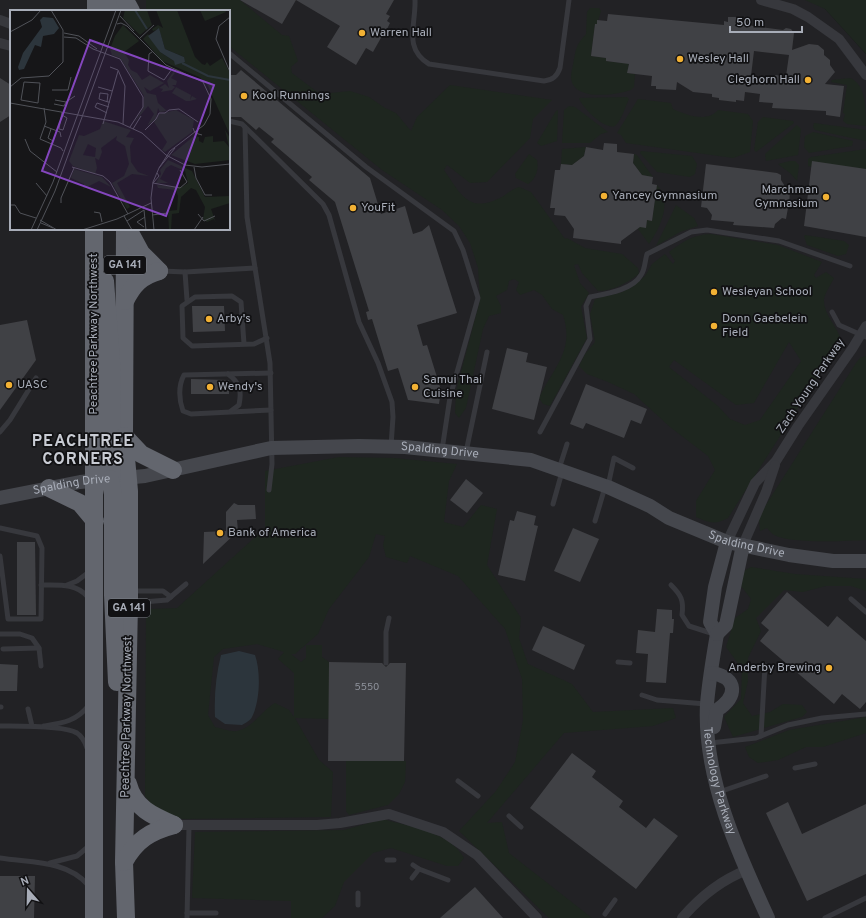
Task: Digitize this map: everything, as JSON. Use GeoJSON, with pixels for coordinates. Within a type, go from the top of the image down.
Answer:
{"type":"FeatureCollection","features":[{"type":"Feature","properties":{"kind":"highway"},"geometry":{"type":"LineString","coordinates":[[125,0],[130,10]]}},
{"type":"Feature","properties":{"kind":"highway","name":"Peachtree Parkway Northwest"},"geometry":{"type":"LineString","coordinates":[[94,918],[95,521],[111,479],[124,436],[126,230]]}},
{"type":"Feature","properties":{"kind":"highway"},"geometry":{"type":"LineString","coordinates":[[125,301],[136,282],[159,271],[141,253],[127,230]]}},
{"type":"Feature","properties":{"kind":"highway","name":"Peachtree Parkway Northwest"},"geometry":{"type":"LineString","coordinates":[[94,233],[111,479],[129,597],[124,862],[126,918]]}},
{"type":"Feature","properties":{"kind":"highway"},"geometry":{"type":"LineString","coordinates":[[124,436],[141,454],[173,470]]}},
{"type":"Feature","properties":{"kind":"highway"},"geometry":{"type":"LineString","coordinates":[[111,479],[116,670],[127,740]]}},
{"type":"Feature","properties":{"kind":"highway"},"geometry":{"type":"LineString","coordinates":[[49,488],[80,504],[95,521]]}},
{"type":"Feature","properties":{"kind":"highway"},"geometry":{"type":"LineString","coordinates":[[126,779],[129,790],[139,805],[148,813],[182,825]]}},
{"type":"Feature","properties":{"kind":"highway"},"geometry":{"type":"LineString","coordinates":[[124,862],[134,847],[146,835],[160,828],[182,825]]}},
{"type":"Feature","properties":{"kind":"main road","name":"Spalding Drive"},"geometry":{"type":"LineString","coordinates":[[0,498],[49,488],[173,470],[271,448],[391,447],[531,460],[606,487],[650,506],[668,518],[727,542],[833,561],[866,561]]}},
{"type":"Feature","properties":{"kind":"main road","name":"Technology Parkway"},"geometry":{"type":"LineString","coordinates":[[717,635],[710,622],[715,587],[727,542]]}},
{"type":"Feature","properties":{"kind":"main road","name":"Technology Parkway"},"geometry":{"type":"LineString","coordinates":[[743,545],[726,625],[717,635],[707,704],[710,743],[718,792],[733,838],[768,918]]}},
{"type":"Feature","properties":{"kind":"main road"},"geometry":{"type":"LineString","coordinates":[[710,743],[717,710],[730,699],[731,689],[729,679],[712,673]]}},
{"type":"Feature","properties":{"kind":"street"},"geometry":{"type":"LineString","coordinates":[[761,0],[793,9],[808,17],[839,39],[866,75]]}},
{"type":"Feature","properties":{"kind":"street"},"geometry":{"type":"LineString","coordinates":[[0,20],[10,24]]}},
{"type":"Feature","properties":{"kind":"street"},"geometry":{"type":"LineString","coordinates":[[0,43],[10,46]]}},
{"type":"Feature","properties":{"kind":"street","name":"Zach Young Parkway"},"geometry":{"type":"LineString","coordinates":[[727,542],[755,483],[776,461],[798,426],[863,336],[866,326]]}},
{"type":"Feature","properties":{"kind":"street","name":"Zach Young Parkway"},"geometry":{"type":"LineString","coordinates":[[743,545],[766,492],[776,461]]}},
{"type":"Feature","properties":{"kind":"street"},"geometry":{"type":"LineString","coordinates":[[182,825],[318,825],[340,823],[389,814],[443,832],[477,855],[536,918]]}},
{"type":"Feature","properties":{"kind":"street"},"geometry":{"type":"LineString","coordinates":[[682,918],[692,906],[720,883],[747,870]]}},
{"type":"Feature","properties":{"kind":"lane"},"geometry":{"type":"LineString","coordinates":[[414,0],[413,46],[420,58],[429,64],[544,81],[555,77],[560,68],[569,0]]}},
{"type":"Feature","properties":{"kind":"lane"},"geometry":{"type":"LineString","coordinates":[[230,54],[366,167],[454,231],[463,250],[478,298],[450,397],[442,451]]}},
{"type":"Feature","properties":{"kind":"lane"},"geometry":{"type":"LineString","coordinates":[[230,121],[242,124],[323,204],[329,215],[360,322],[378,362],[392,402],[393,417],[391,447]]}},
{"type":"Feature","properties":{"kind":"lane"},"geometry":{"type":"LineString","coordinates":[[245,127],[247,217],[267,338],[271,373],[272,464],[269,490]]}},
{"type":"Feature","properties":{"kind":"lane"},"geometry":{"type":"LineString","coordinates":[[540,432],[590,339],[586,306],[590,297],[618,292],[628,286],[641,276],[647,254],[691,232],[707,230],[778,241],[850,266]]}},
{"type":"Feature","properties":{"kind":"lane"},"geometry":{"type":"LineString","coordinates":[[159,271],[185,272],[255,268]]}},
{"type":"Feature","properties":{"kind":"lane"},"geometry":{"type":"LineString","coordinates":[[185,272],[187,300]]}},
{"type":"Feature","properties":{"kind":"lane"},"geometry":{"type":"LineString","coordinates":[[244,344],[240,302],[232,296],[195,297],[187,300],[182,306],[183,338],[192,346],[254,344],[267,338]]}},
{"type":"Feature","properties":{"kind":"lane"},"geometry":{"type":"LineString","coordinates":[[832,312],[839,325],[863,336]]}},
{"type":"Feature","properties":{"kind":"lane"},"geometry":{"type":"LineString","coordinates":[[466,453],[487,352]]}},
{"type":"Feature","properties":{"kind":"lane"},"geometry":{"type":"LineString","coordinates":[[271,373],[184,376],[180,381],[180,402],[183,411],[191,414],[271,410]]}},
{"type":"Feature","properties":{"kind":"lane"},"geometry":{"type":"LineString","coordinates":[[228,374],[238,381],[241,388],[239,405],[230,412]]}},
{"type":"Feature","properties":{"kind":"lane"},"geometry":{"type":"LineString","coordinates":[[0,432],[10,420],[36,378]]}},
{"type":"Feature","properties":{"kind":"lane"},"geometry":{"type":"LineString","coordinates":[[553,504],[567,444]]}},
{"type":"Feature","properties":{"kind":"lane"},"geometry":{"type":"LineString","coordinates":[[595,521],[614,458],[633,468]]}},
{"type":"Feature","properties":{"kind":"lane"},"geometry":{"type":"LineString","coordinates":[[0,528],[37,536],[42,548],[40,619],[8,619],[0,556]]}},
{"type":"Feature","properties":{"kind":"lane"},"geometry":{"type":"LineString","coordinates":[[66,585],[84,576],[94,564]]}},
{"type":"Feature","properties":{"kind":"lane"},"geometry":{"type":"LineString","coordinates":[[129,597],[167,600],[186,584]]}},
{"type":"Feature","properties":{"kind":"lane"},"geometry":{"type":"LineString","coordinates":[[41,585],[66,585],[83,592],[94,606]]}},
{"type":"Feature","properties":{"kind":"lane"},"geometry":{"type":"LineString","coordinates":[[671,585],[682,596],[684,605],[682,615],[689,626],[700,631],[717,635]]}},
{"type":"Feature","properties":{"kind":"lane"},"geometry":{"type":"LineString","coordinates":[[129,597],[163,591],[171,597]]}},
{"type":"Feature","properties":{"kind":"lane"},"geometry":{"type":"LineString","coordinates":[[851,599],[866,612]]}},
{"type":"Feature","properties":{"kind":"lane"},"geometry":{"type":"LineString","coordinates":[[386,663],[386,632],[389,618]]}},
{"type":"Feature","properties":{"kind":"lane"},"geometry":{"type":"LineString","coordinates":[[0,634],[20,634],[32,638],[39,648],[41,666]]}},
{"type":"Feature","properties":{"kind":"lane"},"geometry":{"type":"LineString","coordinates":[[4,648],[39,648]]}},
{"type":"Feature","properties":{"kind":"lane"},"geometry":{"type":"LineString","coordinates":[[618,662],[630,663]]}},
{"type":"Feature","properties":{"kind":"lane"},"geometry":{"type":"LineString","coordinates":[[761,736],[765,665]]}},
{"type":"Feature","properties":{"kind":"lane"},"geometry":{"type":"LineString","coordinates":[[38,726],[71,720],[79,717],[94,695]]}},
{"type":"Feature","properties":{"kind":"lane"},"geometry":{"type":"LineString","coordinates":[[642,695],[656,700],[707,704]]}},
{"type":"Feature","properties":{"kind":"lane"},"geometry":{"type":"LineString","coordinates":[[28,709],[32,726]]}},
{"type":"Feature","properties":{"kind":"lane"},"geometry":{"type":"LineString","coordinates":[[710,743],[761,736],[788,725],[822,718],[866,714]]}},
{"type":"Feature","properties":{"kind":"lane"},"geometry":{"type":"LineString","coordinates":[[0,726],[38,726],[75,732],[82,737],[94,761]]}},
{"type":"Feature","properties":{"kind":"lane"},"geometry":{"type":"LineString","coordinates":[[795,768],[815,764]]}},
{"type":"Feature","properties":{"kind":"lane"},"geometry":{"type":"LineString","coordinates":[[718,792],[766,776]]}},
{"type":"Feature","properties":{"kind":"lane"},"geometry":{"type":"LineString","coordinates":[[458,781],[478,796]]}},
{"type":"Feature","properties":{"kind":"lane"},"geometry":{"type":"LineString","coordinates":[[509,816],[521,827]]}},
{"type":"Feature","properties":{"kind":"lane"},"geometry":{"type":"LineString","coordinates":[[182,825],[187,915],[216,913]]}},
{"type":"Feature","properties":{"kind":"lane"},"geometry":{"type":"LineString","coordinates":[[47,864],[77,856],[89,846],[94,838]]}},
{"type":"Feature","properties":{"kind":"lane"},"geometry":{"type":"LineString","coordinates":[[0,858],[47,864],[75,872],[94,892]]}},
{"type":"Feature","properties":{"kind":"lane"},"geometry":{"type":"LineString","coordinates":[[387,860],[394,860]]}},
{"type":"Feature","properties":{"kind":"lane"},"geometry":{"type":"LineString","coordinates":[[412,865],[448,880]]}},
{"type":"Feature","properties":{"kind":"lane"},"geometry":{"type":"LineString","coordinates":[[412,878],[419,869]]}},
{"type":"Feature","properties":{"kind":"lane"},"geometry":{"type":"LineString","coordinates":[[358,893],[358,905]]}},
{"type":"Feature","properties":{"kind":"lane"},"geometry":{"type":"LineString","coordinates":[[825,918],[866,898]]}},
{"type":"Feature","properties":{"kind":"lane"},"geometry":{"type":"LineString","coordinates":[[605,914],[615,900]]}},
{"type":"Feature","properties":{"kind":"shaded area"},"geometry":{"type":"Polygon","coordinates":[[[0,0],[117,0],[118,10],[136,8],[136,0],[817,0],[866,54],[866,918],[0,918],[0,0]]]}},
{"type":"Feature","properties":{"kind":"shaded area"},"geometry":{"type":"Polygon","coordinates":[[[146,0],[240,0],[282,35],[289,36],[298,61],[291,67],[292,73],[320,94],[350,91],[369,97],[385,108],[396,113],[411,131],[417,117],[450,85],[552,100],[533,119],[530,138],[487,182],[470,183],[447,165],[444,170],[460,193],[472,202],[480,204],[489,202],[500,198],[519,187],[531,192],[565,239],[567,238],[585,248],[622,254],[638,268],[639,274],[625,283],[609,290],[598,291],[582,273],[578,264],[574,265],[580,283],[589,293],[581,307],[587,338],[550,406],[543,404],[539,398],[561,359],[564,349],[566,328],[563,315],[552,309],[542,295],[534,290],[520,295],[516,290],[519,282],[514,279],[509,281],[507,290],[496,296],[501,306],[501,313],[489,316],[483,329],[466,408],[459,418],[455,413],[456,391],[480,300],[478,268],[470,243],[459,226],[442,210],[382,170],[230,47],[230,10],[146,10],[146,0]]]}},
{"type":"Feature","properties":{"kind":"shaded area"},"geometry":{"type":"Polygon","coordinates":[[[805,0],[866,0],[866,54],[825,9],[805,0]]]}},
{"type":"Feature","properties":{"kind":"shaded area"},"geometry":{"type":"Polygon","coordinates":[[[590,8],[599,8],[601,11],[597,24],[595,24],[591,56],[606,58],[606,61],[622,63],[629,61],[628,73],[635,74],[634,87],[631,90],[615,94],[596,95],[579,90],[573,85],[571,76],[576,52],[578,45],[586,34],[587,12],[590,8]]]}},
{"type":"Feature","properties":{"kind":"shaded area"},"geometry":{"type":"Polygon","coordinates":[[[850,78],[859,86],[864,98],[866,126],[847,124],[843,121],[845,114],[843,113],[847,85],[831,82],[832,80],[850,78]]]}},
{"type":"Feature","properties":{"kind":"shaded area"},"geometry":{"type":"Polygon","coordinates":[[[627,97],[629,99],[622,116],[616,125],[612,127],[601,122],[589,113],[579,98],[627,97]]]}},
{"type":"Feature","properties":{"kind":"shaded area"},"geometry":{"type":"Polygon","coordinates":[[[638,99],[671,103],[673,109],[696,117],[708,116],[718,110],[748,114],[753,121],[750,152],[733,158],[626,143],[621,135],[617,133],[638,99]]]}},
{"type":"Feature","properties":{"kind":"shaded area"},"geometry":{"type":"Polygon","coordinates":[[[569,106],[575,107],[608,132],[601,134],[590,143],[562,143],[564,110],[569,106]]]}},
{"type":"Feature","properties":{"kind":"shaded area"},"geometry":{"type":"Polygon","coordinates":[[[558,110],[557,141],[541,146],[537,143],[558,110]]]}},
{"type":"Feature","properties":{"kind":"shaded area"},"geometry":{"type":"Polygon","coordinates":[[[763,117],[793,121],[794,123],[756,152],[754,150],[758,122],[763,117]]]}},
{"type":"Feature","properties":{"kind":"shaded area"},"geometry":{"type":"Polygon","coordinates":[[[814,123],[866,130],[866,141],[815,130],[813,127],[814,123]]]}},
{"type":"Feature","properties":{"kind":"shaded area"},"geometry":{"type":"Polygon","coordinates":[[[797,125],[801,129],[798,155],[766,161],[765,154],[797,125]]]}},
{"type":"Feature","properties":{"kind":"shaded area"},"geometry":{"type":"Polygon","coordinates":[[[813,132],[853,141],[852,146],[809,153],[804,147],[805,136],[813,132]]]}},
{"type":"Feature","properties":{"kind":"shaded area"},"geometry":{"type":"Polygon","coordinates":[[[586,147],[584,156],[572,165],[561,164],[562,149],[586,147]]]}},
{"type":"Feature","properties":{"kind":"shaded area"},"geometry":{"type":"Polygon","coordinates":[[[866,149],[866,169],[808,166],[808,159],[811,157],[866,149]]]}},
{"type":"Feature","properties":{"kind":"shaded area"},"geometry":{"type":"Polygon","coordinates":[[[641,151],[692,156],[697,164],[695,174],[690,177],[657,172],[640,153],[641,151]]]}},
{"type":"Feature","properties":{"kind":"shaded area"},"geometry":{"type":"Polygon","coordinates":[[[529,154],[537,160],[538,167],[535,177],[528,184],[516,178],[515,174],[529,154]]]}},
{"type":"Feature","properties":{"kind":"shaded area"},"geometry":{"type":"Polygon","coordinates":[[[634,154],[637,155],[653,177],[642,175],[633,163],[634,154]]]}},
{"type":"Feature","properties":{"kind":"shaded area"},"geometry":{"type":"Polygon","coordinates":[[[795,161],[799,165],[797,181],[790,173],[778,164],[795,161]]]}},
{"type":"Feature","properties":{"kind":"shaded area"},"geometry":{"type":"Polygon","coordinates":[[[657,185],[662,192],[664,199],[663,215],[661,223],[649,244],[638,229],[647,220],[652,221],[657,185]]]}},
{"type":"Feature","properties":{"kind":"shaded area"},"geometry":{"type":"Polygon","coordinates":[[[676,205],[694,218],[698,226],[680,232],[656,246],[676,205]]]}},
{"type":"Feature","properties":{"kind":"shaded area"},"geometry":{"type":"Polygon","coordinates":[[[711,234],[778,245],[822,262],[814,275],[816,278],[826,272],[834,278],[827,291],[824,304],[841,340],[728,518],[719,522],[709,522],[696,517],[696,501],[715,470],[708,456],[670,427],[634,394],[587,374],[579,366],[585,354],[595,342],[590,314],[595,299],[622,292],[634,285],[645,276],[652,264],[665,254],[673,264],[675,261],[669,252],[688,239],[711,234]],[[789,342],[754,403],[736,405],[674,360],[669,367],[718,406],[730,419],[745,425],[760,420],[801,361],[789,342]]]}},
{"type":"Feature","properties":{"kind":"shaded area"},"geometry":{"type":"Polygon","coordinates":[[[805,235],[844,241],[849,245],[846,254],[838,256],[807,245],[805,235]]]}},
{"type":"Feature","properties":{"kind":"shaded area"},"geometry":{"type":"Polygon","coordinates":[[[866,356],[866,540],[793,540],[774,535],[767,528],[760,531],[759,519],[762,511],[856,363],[860,358],[866,356]]]}},
{"type":"Feature","properties":{"kind":"shaded area"},"geometry":{"type":"Polygon","coordinates":[[[339,457],[394,458],[457,464],[449,481],[444,522],[463,527],[481,505],[497,509],[487,565],[521,618],[519,638],[528,664],[572,684],[593,712],[673,708],[676,718],[653,726],[564,733],[487,823],[502,822],[509,853],[592,918],[549,918],[459,831],[496,791],[515,762],[523,720],[522,679],[505,629],[458,576],[410,556],[407,563],[386,557],[383,545],[385,536],[376,534],[369,557],[329,609],[318,634],[295,654],[291,654],[301,662],[306,658],[306,645],[322,645],[322,657],[329,662],[329,719],[295,718],[319,760],[333,772],[331,817],[183,819],[160,815],[145,796],[146,611],[151,609],[177,608],[265,528],[265,471],[339,457]],[[257,644],[223,649],[214,657],[208,715],[215,727],[231,731],[243,729],[275,703],[289,710],[294,717],[294,673],[278,659],[284,652],[257,644]]]}},
{"type":"Feature","properties":{"kind":"shaded area"},"geometry":{"type":"Polygon","coordinates":[[[751,567],[795,574],[866,579],[866,591],[851,586],[826,586],[803,592],[784,590],[756,618],[761,631],[748,658],[748,681],[743,703],[752,716],[770,712],[783,704],[802,705],[807,712],[802,717],[733,737],[724,717],[741,699],[742,669],[726,647],[735,618],[748,609],[751,599],[741,586],[742,572],[751,567]]]}},
{"type":"Feature","properties":{"kind":"shaded area"},"geometry":{"type":"Polygon","coordinates":[[[239,651],[255,655],[259,678],[257,703],[252,717],[247,722],[242,725],[225,724],[215,717],[215,693],[218,670],[221,655],[239,651]]]}},
{"type":"Feature","properties":{"kind":"shaded area"},"geometry":{"type":"Polygon","coordinates":[[[866,717],[866,733],[823,747],[806,747],[778,760],[758,763],[749,757],[745,747],[789,730],[866,717]]]}},
{"type":"Feature","properties":{"kind":"shaded area"},"geometry":{"type":"Polygon","coordinates":[[[346,761],[406,761],[405,782],[399,794],[388,805],[349,815],[346,811],[346,761]]]}},
{"type":"Feature","properties":{"kind":"shaded area"},"geometry":{"type":"Polygon","coordinates":[[[383,819],[417,828],[439,836],[458,849],[464,858],[458,866],[447,866],[391,848],[373,853],[344,882],[335,906],[322,918],[291,918],[291,901],[192,898],[195,832],[344,830],[383,819]]]}},
{"type":"Feature","properties":{"kind":"building"},"geometry":{"type":"Polygon","coordinates":[[[240,0],[296,0],[282,24],[240,0]]]}},
{"type":"Feature","properties":{"kind":"building","name":"Warren Hall"},"geometry":{"type":"Polygon","coordinates":[[[296,0],[394,0],[386,14],[390,16],[387,21],[390,23],[387,29],[389,30],[385,37],[382,36],[373,52],[366,48],[356,65],[327,47],[340,26],[296,0]]]}},
{"type":"Feature","properties":{"kind":"building","name":"Wesley Hall"},"geometry":{"type":"Polygon","coordinates":[[[608,14],[724,25],[724,21],[728,22],[728,17],[735,17],[750,20],[749,25],[753,26],[783,30],[786,28],[791,29],[794,33],[792,50],[809,44],[818,45],[824,50],[824,55],[830,60],[830,65],[835,72],[825,84],[844,86],[840,117],[826,115],[826,111],[772,108],[773,103],[759,102],[760,94],[745,92],[744,101],[736,100],[736,102],[719,100],[719,98],[712,97],[712,94],[693,92],[677,82],[676,90],[656,89],[656,86],[651,86],[652,76],[627,73],[629,64],[606,61],[606,58],[591,56],[595,24],[597,24],[597,20],[607,21],[608,14]],[[754,51],[751,76],[774,79],[775,75],[786,76],[789,55],[754,51]]]}},
{"type":"Feature","properties":{"kind":"building"},"geometry":{"type":"Polygon","coordinates":[[[241,70],[370,178],[381,214],[405,206],[413,234],[422,231],[429,225],[457,313],[417,325],[423,346],[427,345],[441,390],[439,404],[408,400],[398,368],[388,371],[372,319],[368,320],[366,312],[369,311],[335,202],[309,180],[312,177],[271,142],[274,139],[259,127],[256,130],[241,117],[230,117],[230,75],[236,75],[241,70]]]}},
{"type":"Feature","properties":{"kind":"building"},"geometry":{"type":"Polygon","coordinates":[[[0,78],[10,84],[10,116],[0,122],[0,78]]]}},
{"type":"Feature","properties":{"kind":"building","name":"Yancey Gymnasium"},"geometry":{"type":"Polygon","coordinates":[[[604,143],[617,144],[617,152],[634,154],[633,163],[642,175],[653,177],[652,184],[657,185],[652,221],[647,220],[646,228],[640,227],[621,241],[621,244],[573,238],[574,229],[565,216],[554,215],[555,208],[550,208],[555,170],[560,170],[561,164],[572,165],[584,156],[586,147],[603,150],[604,143]]]}},
{"type":"Feature","properties":{"kind":"building","name":"Marchman Gymnasium"},"geometry":{"type":"Polygon","coordinates":[[[812,161],[866,169],[866,237],[804,226],[812,161]]]}},
{"type":"Feature","properties":{"kind":"building"},"geometry":{"type":"Polygon","coordinates":[[[706,164],[777,173],[781,175],[781,180],[786,188],[790,188],[789,208],[786,219],[782,218],[775,224],[774,228],[733,225],[734,222],[711,220],[712,215],[707,208],[701,207],[706,164]]]}},
{"type":"Feature","properties":{"kind":"building","name":"Arby's"},"geometry":{"type":"Polygon","coordinates":[[[192,306],[224,306],[225,331],[193,332],[192,306]]]}},
{"type":"Feature","properties":{"kind":"building","name":"UASC"},"geometry":{"type":"Polygon","coordinates":[[[27,320],[36,360],[0,410],[0,325],[27,320]]]}},
{"type":"Feature","properties":{"kind":"building"},"geometry":{"type":"Polygon","coordinates":[[[507,348],[528,353],[526,362],[547,367],[534,420],[492,409],[507,348]]]}},
{"type":"Feature","properties":{"kind":"building","name":"Wendy's"},"geometry":{"type":"Polygon","coordinates":[[[191,379],[229,380],[229,394],[191,394],[191,379]]]}},
{"type":"Feature","properties":{"kind":"building"},"geometry":{"type":"Polygon","coordinates":[[[586,384],[647,409],[641,424],[631,420],[624,438],[586,423],[583,429],[570,424],[586,384]]]}},
{"type":"Feature","properties":{"kind":"building"},"geometry":{"type":"Polygon","coordinates":[[[466,479],[483,493],[467,513],[450,500],[466,479]]]}},
{"type":"Feature","properties":{"kind":"building","name":"Bank of America"},"geometry":{"type":"Polygon","coordinates":[[[234,503],[238,505],[255,505],[256,519],[237,520],[238,531],[203,564],[204,532],[226,531],[226,512],[234,503]]]}},
{"type":"Feature","properties":{"kind":"building"},"geometry":{"type":"Polygon","coordinates":[[[517,511],[536,516],[534,525],[538,526],[525,581],[498,575],[510,520],[514,521],[517,511]]]}},
{"type":"Feature","properties":{"kind":"building"},"geometry":{"type":"Polygon","coordinates":[[[573,528],[599,539],[580,582],[554,571],[573,528]]]}},
{"type":"Feature","properties":{"kind":"building"},"geometry":{"type":"Polygon","coordinates":[[[17,542],[35,542],[36,615],[17,615],[17,542]]]}},
{"type":"Feature","properties":{"kind":"building","name":"Anderby Brewing"},"geometry":{"type":"Polygon","coordinates":[[[787,592],[828,627],[837,616],[866,641],[866,702],[860,709],[842,694],[834,704],[760,641],[769,630],[761,623],[787,592]]]}},
{"type":"Feature","properties":{"kind":"building"},"geometry":{"type":"Polygon","coordinates":[[[657,609],[672,610],[672,619],[674,619],[673,633],[670,633],[666,683],[646,682],[648,654],[636,653],[638,630],[655,632],[657,609]]]}},
{"type":"Feature","properties":{"kind":"building"},"geometry":{"type":"Polygon","coordinates":[[[543,626],[585,645],[574,670],[532,650],[543,626]]]}},
{"type":"Feature","properties":{"kind":"building"},"geometry":{"type":"Polygon","coordinates":[[[329,662],[382,663],[386,667],[390,663],[406,663],[404,761],[328,761],[329,662]]]}},
{"type":"Feature","properties":{"kind":"building"},"geometry":{"type":"Polygon","coordinates":[[[0,664],[18,665],[17,691],[0,691],[0,664]]]}},
{"type":"Feature","properties":{"kind":"building"},"geometry":{"type":"Polygon","coordinates":[[[572,753],[596,771],[592,777],[623,801],[619,807],[646,828],[654,818],[678,836],[636,889],[530,808],[572,753]]]}},
{"type":"Feature","properties":{"kind":"building"},"geometry":{"type":"Polygon","coordinates":[[[788,802],[802,834],[866,804],[866,874],[807,901],[766,813],[788,802]]]}},
{"type":"Feature","properties":{"kind":"building"},"geometry":{"type":"Polygon","coordinates":[[[0,876],[35,876],[34,918],[0,918],[0,876]]]}},
{"type":"Feature","properties":{"kind":"building"},"geometry":{"type":"Polygon","coordinates":[[[475,887],[503,918],[440,918],[475,887]]]}},
{"type":"Feature","properties":{"kind":"place","name":"Warren Hall"},"geometry":{"type":"Point","coordinates":[362,33]}},
{"type":"Feature","properties":{"kind":"place","name":"Wesley Hall"},"geometry":{"type":"Point","coordinates":[680,59]}},
{"type":"Feature","properties":{"kind":"place","name":"Cleghorn Hall"},"geometry":{"type":"Point","coordinates":[808,80]}},
{"type":"Feature","properties":{"kind":"place","name":"Kool Runnings"},"geometry":{"type":"Point","coordinates":[244,96]}},
{"type":"Feature","properties":{"kind":"place","name":"Yancey Gymnasium"},"geometry":{"type":"Point","coordinates":[604,196]}},
{"type":"Feature","properties":{"kind":"place","name":"Marchman Gymnasium"},"geometry":{"type":"Point","coordinates":[826,197]}},
{"type":"Feature","properties":{"kind":"place","name":"YouFit"},"geometry":{"type":"Point","coordinates":[353,208]}},
{"type":"Feature","properties":{"kind":"place","name":"Wesleyan School"},"geometry":{"type":"Point","coordinates":[714,292]}},
{"type":"Feature","properties":{"kind":"place","name":"Arby's"},"geometry":{"type":"Point","coordinates":[209,319]}},
{"type":"Feature","properties":{"kind":"place","name":"Donn Gaebelein Field"},"geometry":{"type":"Point","coordinates":[714,326]}},
{"type":"Feature","properties":{"kind":"place","name":"UASC"},"geometry":{"type":"Point","coordinates":[9,385]}},
{"type":"Feature","properties":{"kind":"place","name":"Wendy's"},"geometry":{"type":"Point","coordinates":[210,387]}},
{"type":"Feature","properties":{"kind":"place","name":"Samui Thai Cuisine"},"geometry":{"type":"Point","coordinates":[415,387]}},
{"type":"Feature","properties":{"kind":"place","name":"Bank of America"},"geometry":{"type":"Point","coordinates":[220,533]}},
{"type":"Feature","properties":{"kind":"place","name":"Anderby Brewing"},"geometry":{"type":"Point","coordinates":[829,668]}},
{"type":"Feature","properties":{"kind":"district","name":"PEACHTREE CORNERS"},"geometry":{"type":"Point","coordinates":[83,451]}}]}
